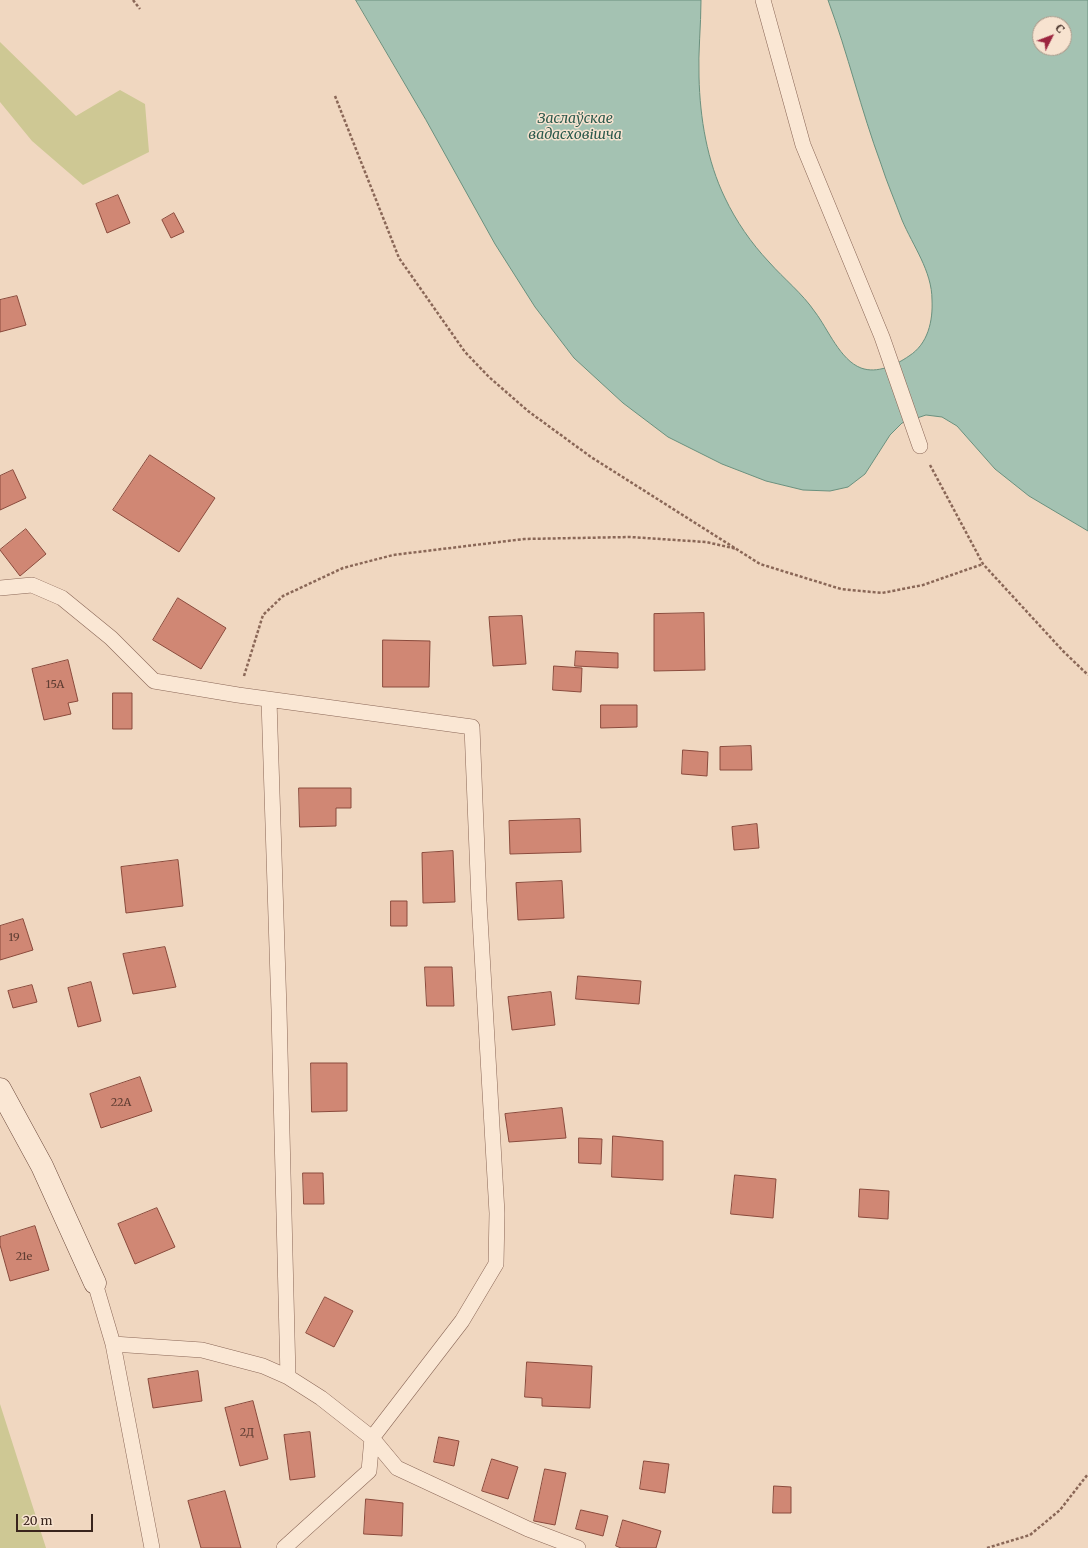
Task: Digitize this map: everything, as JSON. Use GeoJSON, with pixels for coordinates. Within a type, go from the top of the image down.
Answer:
{"type":"FeatureCollection","features":[{"type":"Feature","properties":{"kind":"street"},"geometry":{"type":"LineString","coordinates":[[0,1089],[42,1166],[95,1283]]}},
{"type":"Feature","properties":{"kind":"lane"},"geometry":{"type":"LineString","coordinates":[[763,0],[803,145],[882,337],[920,446]]}},
{"type":"Feature","properties":{"kind":"lane"},"geometry":{"type":"LineString","coordinates":[[0,588],[32,585],[62,598],[111,638],[154,681],[269,700],[472,727],[479,901],[497,1213],[496,1264],[462,1322],[372,1438],[369,1471],[284,1548]]}},
{"type":"Feature","properties":{"kind":"lane"},"geometry":{"type":"LineString","coordinates":[[269,700],[279,1002],[288,1377]]}},
{"type":"Feature","properties":{"kind":"lane"},"geometry":{"type":"LineString","coordinates":[[95,1283],[113,1344],[152,1548]]}},
{"type":"Feature","properties":{"kind":"lane"},"geometry":{"type":"LineString","coordinates":[[113,1344],[202,1350],[263,1366],[288,1377],[321,1398],[372,1438],[397,1468],[528,1529],[578,1548]]}},
{"type":"Feature","properties":{"kind":"path"},"geometry":{"type":"LineString","coordinates":[[133,0],[140,9]]}},
{"type":"Feature","properties":{"kind":"path"},"geometry":{"type":"LineString","coordinates":[[335,96],[398,258],[465,352],[489,377],[528,411],[591,457],[760,564],[842,589],[882,593],[923,585],[983,564]]}},
{"type":"Feature","properties":{"kind":"path"},"geometry":{"type":"LineString","coordinates":[[920,446],[983,564],[1063,651],[1088,675]]}},
{"type":"Feature","properties":{"kind":"path"},"geometry":{"type":"LineString","coordinates":[[238,695],[263,615],[283,596],[343,568],[393,555],[524,539],[630,537],[706,542],[740,550]]}},
{"type":"Feature","properties":{"kind":"path"},"geometry":{"type":"LineString","coordinates":[[987,1548],[1030,1535],[1060,1510],[1088,1474]]}},
{"type":"Feature","properties":{"kind":"shaded area"},"geometry":{"type":"Polygon","coordinates":[[[0,42],[76,116],[120,90],[145,104],[149,152],[83,185],[32,141],[0,102],[0,42]]]}},
{"type":"Feature","properties":{"kind":"shaded area"},"geometry":{"type":"Polygon","coordinates":[[[0,1404],[46,1548],[0,1548],[0,1404]]]}},
{"type":"Feature","properties":{"kind":"water","name":"Заслаўскае вадасховішча"},"geometry":{"type":"Polygon","coordinates":[[[356,0],[701,0],[699,68],[701,108],[713,169],[725,198],[739,223],[762,255],[810,305],[835,343],[847,358],[861,368],[873,370],[886,368],[904,359],[921,345],[925,339],[932,316],[931,289],[929,279],[921,259],[902,220],[886,178],[828,0],[1088,0],[1088,531],[1029,496],[995,469],[957,426],[942,417],[926,415],[902,423],[890,435],[865,474],[848,487],[830,491],[803,490],[766,481],[722,464],[668,437],[623,403],[574,358],[535,307],[495,244],[426,120],[356,0]]]}},
{"type":"Feature","properties":{"kind":"building"},"geometry":{"type":"Polygon","coordinates":[[[118,195],[130,223],[107,233],[96,204],[118,195]]]}},
{"type":"Feature","properties":{"kind":"building"},"geometry":{"type":"Polygon","coordinates":[[[174,213],[184,232],[171,238],[162,220],[174,213]]]}},
{"type":"Feature","properties":{"kind":"building"},"geometry":{"type":"Polygon","coordinates":[[[17,296],[26,325],[0,332],[0,300],[17,296]]]}},
{"type":"Feature","properties":{"kind":"building"},"geometry":{"type":"Polygon","coordinates":[[[150,455],[215,498],[179,552],[113,510],[150,455]]]}},
{"type":"Feature","properties":{"kind":"building"},"geometry":{"type":"Polygon","coordinates":[[[13,470],[26,498],[0,510],[0,476],[13,470]]]}},
{"type":"Feature","properties":{"kind":"building"},"geometry":{"type":"Polygon","coordinates":[[[26,529],[46,554],[20,576],[0,550],[26,529]]]}},
{"type":"Feature","properties":{"kind":"building"},"geometry":{"type":"Polygon","coordinates":[[[178,598],[226,628],[201,669],[153,640],[178,598]]]}},
{"type":"Feature","properties":{"kind":"building"},"geometry":{"type":"Polygon","coordinates":[[[704,613],[705,670],[654,671],[654,614],[704,613]]]}},
{"type":"Feature","properties":{"kind":"building"},"geometry":{"type":"Polygon","coordinates":[[[522,616],[526,664],[493,666],[489,617],[522,616]]]}},
{"type":"Feature","properties":{"kind":"building"},"geometry":{"type":"Polygon","coordinates":[[[383,640],[430,641],[429,687],[383,687],[383,640]]]}},
{"type":"Feature","properties":{"kind":"building"},"geometry":{"type":"Polygon","coordinates":[[[576,651],[618,653],[618,668],[575,666],[576,651]]]}},
{"type":"Feature","properties":{"kind":"building"},"geometry":{"type":"Polygon","coordinates":[[[68,660],[78,701],[68,703],[71,714],[44,720],[32,669],[68,660]]]}},
{"type":"Feature","properties":{"kind":"building"},"geometry":{"type":"Polygon","coordinates":[[[554,666],[582,668],[581,692],[553,690],[554,666]]]}},
{"type":"Feature","properties":{"kind":"building"},"geometry":{"type":"Polygon","coordinates":[[[113,693],[132,693],[132,729],[113,729],[113,693]]]}},
{"type":"Feature","properties":{"kind":"building"},"geometry":{"type":"Polygon","coordinates":[[[601,705],[637,705],[637,727],[601,728],[601,705]]]}},
{"type":"Feature","properties":{"kind":"building"},"geometry":{"type":"Polygon","coordinates":[[[751,746],[752,770],[720,770],[720,747],[751,746]]]}},
{"type":"Feature","properties":{"kind":"building"},"geometry":{"type":"Polygon","coordinates":[[[683,750],[708,752],[707,776],[682,774],[683,750]]]}},
{"type":"Feature","properties":{"kind":"building"},"geometry":{"type":"Polygon","coordinates":[[[299,788],[351,788],[351,808],[336,808],[336,826],[300,827],[299,788]]]}},
{"type":"Feature","properties":{"kind":"building"},"geometry":{"type":"Polygon","coordinates":[[[580,819],[581,852],[510,854],[509,821],[580,819]]]}},
{"type":"Feature","properties":{"kind":"building"},"geometry":{"type":"Polygon","coordinates":[[[757,824],[759,848],[734,850],[732,827],[757,824]]]}},
{"type":"Feature","properties":{"kind":"building"},"geometry":{"type":"Polygon","coordinates":[[[453,851],[455,902],[423,903],[422,853],[453,851]]]}},
{"type":"Feature","properties":{"kind":"building"},"geometry":{"type":"Polygon","coordinates":[[[178,860],[183,906],[126,913],[121,867],[178,860]]]}},
{"type":"Feature","properties":{"kind":"building"},"geometry":{"type":"Polygon","coordinates":[[[562,881],[564,918],[518,920],[516,883],[562,881]]]}},
{"type":"Feature","properties":{"kind":"building"},"geometry":{"type":"Polygon","coordinates":[[[391,901],[407,901],[407,926],[391,926],[391,901]]]}},
{"type":"Feature","properties":{"kind":"building"},"geometry":{"type":"Polygon","coordinates":[[[23,919],[33,950],[0,960],[0,926],[23,919]]]}},
{"type":"Feature","properties":{"kind":"building"},"geometry":{"type":"Polygon","coordinates":[[[165,947],[176,987],[133,994],[123,954],[165,947]]]}},
{"type":"Feature","properties":{"kind":"building"},"geometry":{"type":"Polygon","coordinates":[[[425,967],[452,967],[454,1006],[427,1006],[425,967]]]}},
{"type":"Feature","properties":{"kind":"building"},"geometry":{"type":"Polygon","coordinates":[[[578,976],[641,981],[639,1004],[576,999],[578,976]]]}},
{"type":"Feature","properties":{"kind":"building"},"geometry":{"type":"Polygon","coordinates":[[[91,982],[101,1021],[78,1027],[68,988],[91,982]]]}},
{"type":"Feature","properties":{"kind":"building"},"geometry":{"type":"Polygon","coordinates":[[[32,985],[37,1002],[13,1008],[8,991],[32,985]]]}},
{"type":"Feature","properties":{"kind":"building"},"geometry":{"type":"Polygon","coordinates":[[[551,992],[555,1025],[512,1030],[508,997],[551,992]]]}},
{"type":"Feature","properties":{"kind":"building"},"geometry":{"type":"Polygon","coordinates":[[[311,1063],[347,1063],[347,1111],[312,1112],[311,1063]]]}},
{"type":"Feature","properties":{"kind":"building"},"geometry":{"type":"Polygon","coordinates":[[[140,1077],[152,1111],[101,1128],[90,1094],[140,1077]]]}},
{"type":"Feature","properties":{"kind":"building"},"geometry":{"type":"Polygon","coordinates":[[[562,1108],[566,1138],[509,1142],[505,1114],[562,1108]]]}},
{"type":"Feature","properties":{"kind":"building"},"geometry":{"type":"Polygon","coordinates":[[[613,1136],[663,1141],[663,1180],[612,1177],[613,1136]]]}},
{"type":"Feature","properties":{"kind":"building"},"geometry":{"type":"Polygon","coordinates":[[[579,1138],[602,1139],[601,1164],[579,1163],[579,1138]]]}},
{"type":"Feature","properties":{"kind":"building"},"geometry":{"type":"Polygon","coordinates":[[[303,1173],[323,1173],[324,1204],[304,1204],[303,1173]]]}},
{"type":"Feature","properties":{"kind":"building"},"geometry":{"type":"Polygon","coordinates":[[[735,1175],[776,1179],[773,1218],[731,1214],[735,1175]]]}},
{"type":"Feature","properties":{"kind":"building"},"geometry":{"type":"Polygon","coordinates":[[[860,1189],[889,1191],[888,1219],[859,1217],[860,1189]]]}},
{"type":"Feature","properties":{"kind":"building"},"geometry":{"type":"Polygon","coordinates":[[[157,1208],[175,1247],[135,1264],[118,1224],[157,1208]]]}},
{"type":"Feature","properties":{"kind":"building"},"geometry":{"type":"Polygon","coordinates":[[[35,1226],[49,1270],[10,1281],[0,1245],[0,1237],[35,1226]]]}},
{"type":"Feature","properties":{"kind":"building"},"geometry":{"type":"Polygon","coordinates":[[[325,1297],[353,1311],[334,1347],[306,1333],[325,1297]]]}},
{"type":"Feature","properties":{"kind":"building"},"geometry":{"type":"Polygon","coordinates":[[[527,1362],[592,1366],[590,1408],[542,1406],[542,1398],[525,1397],[527,1362]]]}},
{"type":"Feature","properties":{"kind":"building"},"geometry":{"type":"Polygon","coordinates":[[[198,1371],[202,1401],[153,1408],[148,1379],[198,1371]]]}},
{"type":"Feature","properties":{"kind":"building"},"geometry":{"type":"Polygon","coordinates":[[[253,1401],[268,1459],[240,1466],[225,1408],[253,1401]]]}},
{"type":"Feature","properties":{"kind":"building"},"geometry":{"type":"Polygon","coordinates":[[[310,1432],[315,1477],[290,1480],[284,1435],[310,1432]]]}},
{"type":"Feature","properties":{"kind":"building"},"geometry":{"type":"Polygon","coordinates":[[[439,1437],[459,1441],[454,1466],[434,1462],[439,1437]]]}},
{"type":"Feature","properties":{"kind":"building"},"geometry":{"type":"Polygon","coordinates":[[[492,1459],[518,1467],[508,1499],[482,1491],[492,1459]]]}},
{"type":"Feature","properties":{"kind":"building"},"geometry":{"type":"Polygon","coordinates":[[[644,1461],[669,1464],[665,1493],[640,1489],[644,1461]]]}},
{"type":"Feature","properties":{"kind":"building"},"geometry":{"type":"Polygon","coordinates":[[[545,1469],[566,1473],[555,1525],[534,1521],[545,1469]]]}},
{"type":"Feature","properties":{"kind":"building"},"geometry":{"type":"Polygon","coordinates":[[[774,1486],[791,1487],[791,1513],[773,1513],[774,1486]]]}},
{"type":"Feature","properties":{"kind":"building"},"geometry":{"type":"Polygon","coordinates":[[[225,1491],[241,1548],[201,1548],[188,1501],[225,1491]]]}},
{"type":"Feature","properties":{"kind":"building"},"geometry":{"type":"Polygon","coordinates":[[[366,1499],[403,1503],[402,1536],[364,1534],[366,1499]]]}},
{"type":"Feature","properties":{"kind":"building"},"geometry":{"type":"Polygon","coordinates":[[[581,1510],[608,1516],[603,1536],[576,1529],[581,1510]]]}},
{"type":"Feature","properties":{"kind":"building"},"geometry":{"type":"Polygon","coordinates":[[[623,1520],[661,1531],[656,1548],[621,1548],[616,1546],[623,1520]]]}}]}
